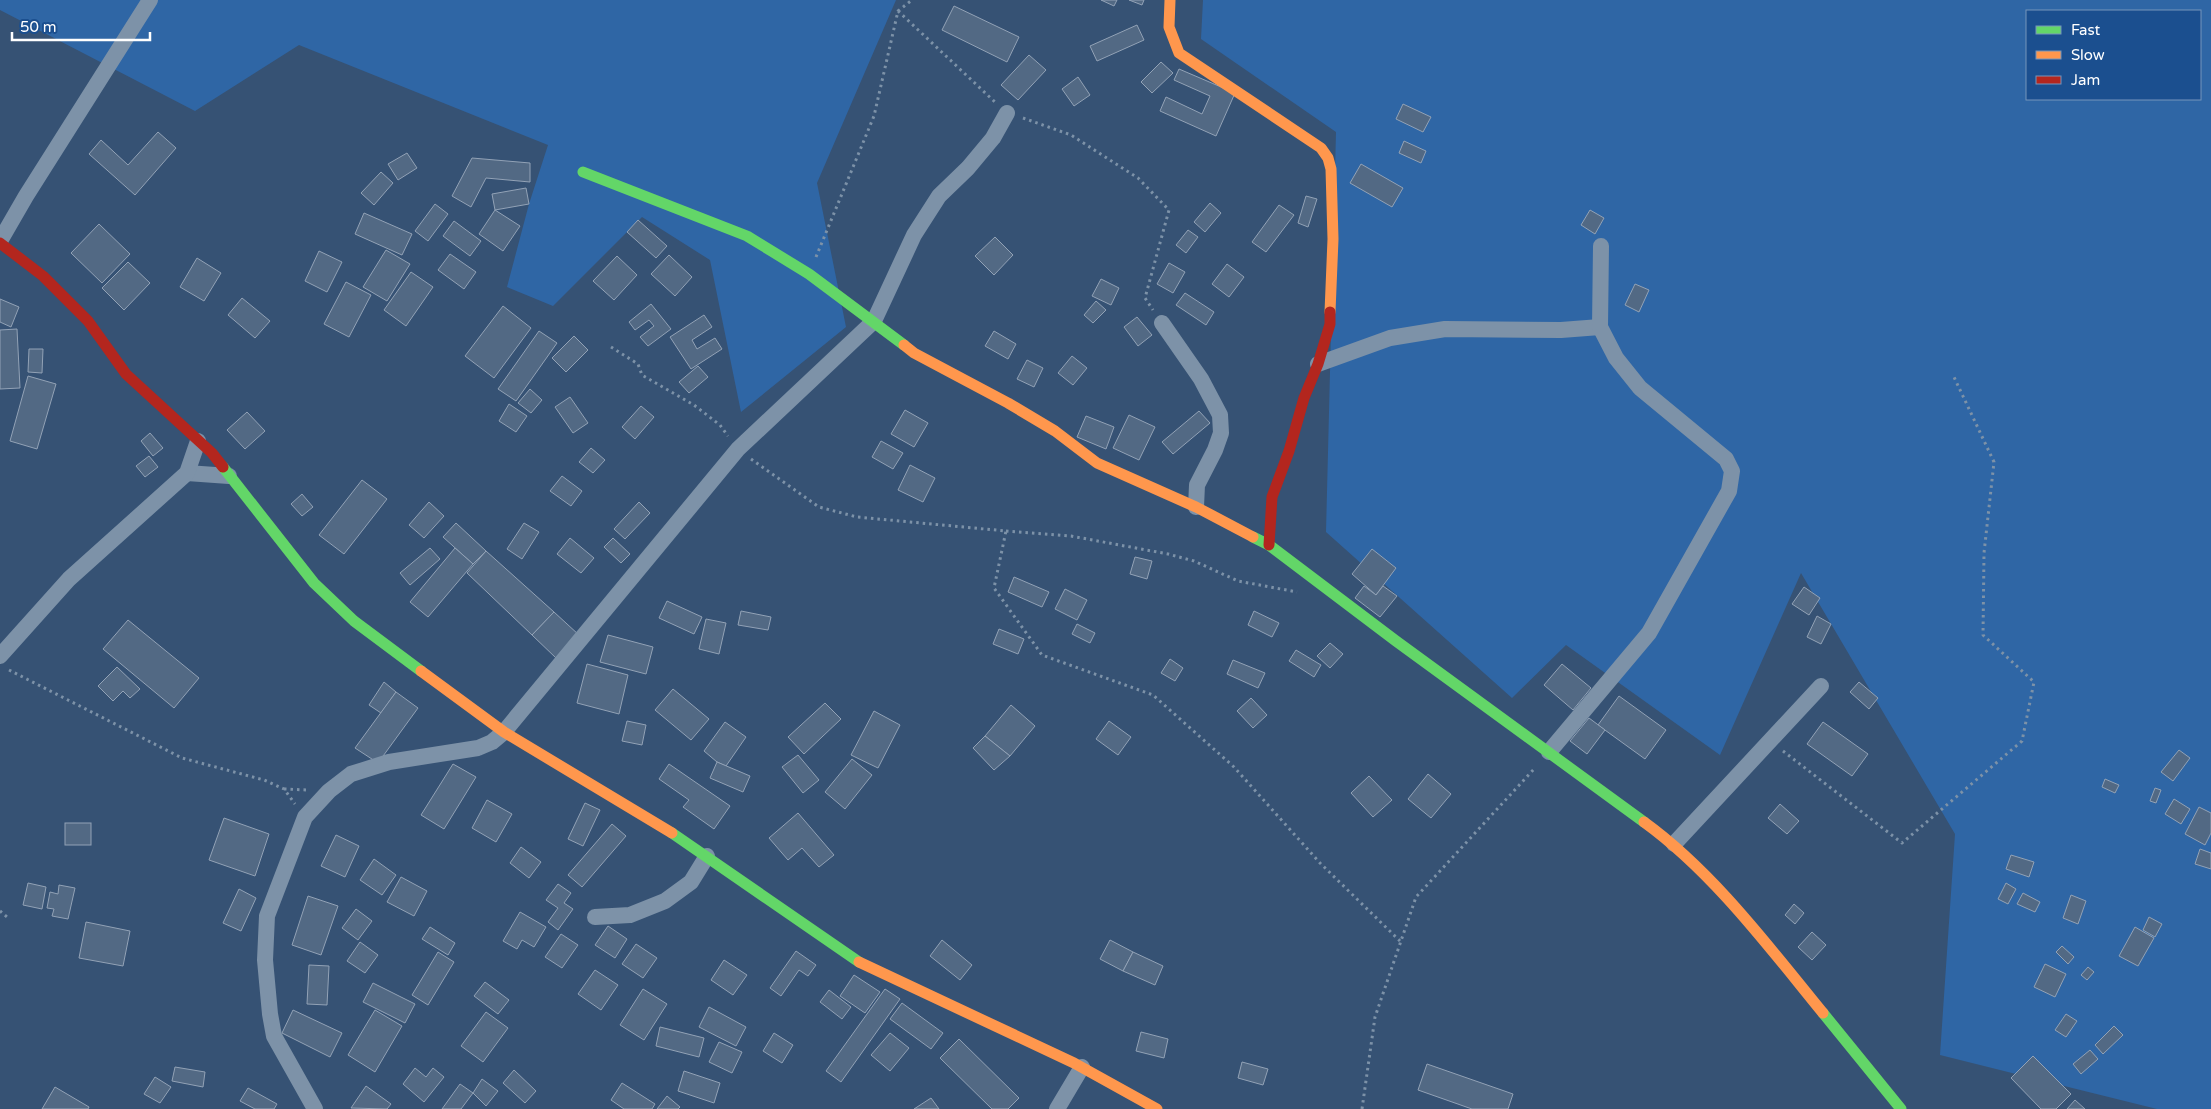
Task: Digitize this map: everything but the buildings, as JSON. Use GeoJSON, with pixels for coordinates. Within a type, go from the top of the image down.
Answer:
{"type":"FeatureCollection","features":[{"type":"Feature","properties":{"kind":"street"},"geometry":{"type":"LineString","coordinates":[[150,0],[26,196],[0,242],[43,276],[88,321],[126,374],[212,454],[314,583],[354,621],[504,732],[707,856],[765,899],[864,965],[1082,1067],[1157,1109]]}},
{"type":"Feature","properties":{"kind":"street"},"geometry":{"type":"LineString","coordinates":[[1170,0],[1170,38],[1178,53],[1321,148],[1328,158],[1331,170],[1334,239],[1330,324],[1318,364],[1304,398],[1290,451],[1272,497],[1269,545]]}},
{"type":"Feature","properties":{"kind":"street"},"geometry":{"type":"LineString","coordinates":[[316,1109],[274,1036],[270,1014],[266,960],[267,916],[305,817],[329,791],[351,774],[389,762],[478,748],[492,742],[504,732],[738,449],[874,321],[914,235],[939,196],[968,168],[993,138],[1007,113]]}},
{"type":"Feature","properties":{"kind":"street"},"geometry":{"type":"LineString","coordinates":[[583,172],[747,236],[809,274],[874,321],[914,353],[1008,403],[1054,431],[1097,463],[1196,507],[1269,545],[1674,844],[1758,934],[1901,1109]]}},
{"type":"Feature","properties":{"kind":"street"},"geometry":{"type":"LineString","coordinates":[[1549,752],[1649,633],[1729,491],[1732,471],[1726,459],[1640,388],[1616,358],[1600,327],[1601,246]]}},
{"type":"Feature","properties":{"kind":"street"},"geometry":{"type":"LineString","coordinates":[[1162,323],[1201,379],[1220,415],[1221,433],[1215,450],[1197,485],[1196,507]]}},
{"type":"Feature","properties":{"kind":"street"},"geometry":{"type":"LineString","coordinates":[[1318,364],[1390,338],[1445,328],[1561,330],[1600,327]]}},
{"type":"Feature","properties":{"kind":"street"},"geometry":{"type":"LineString","coordinates":[[4,663],[6,642],[69,579],[187,473],[198,440]]}},
{"type":"Feature","properties":{"kind":"street"},"geometry":{"type":"LineString","coordinates":[[187,473],[229,476]]}},
{"type":"Feature","properties":{"kind":"street"},"geometry":{"type":"LineString","coordinates":[[1674,844],[1821,686]]}},
{"type":"Feature","properties":{"kind":"street"},"geometry":{"type":"LineString","coordinates":[[595,917],[630,915],[665,901],[691,882],[707,856]]}},
{"type":"Feature","properties":{"kind":"street"},"geometry":{"type":"LineString","coordinates":[[1057,1109],[1082,1067]]}},
{"type":"Feature","properties":{"kind":"path"},"geometry":{"type":"LineString","coordinates":[[809,274],[874,116],[898,11],[912,0]]}},
{"type":"Feature","properties":{"kind":"path"},"geometry":{"type":"LineString","coordinates":[[898,11],[1007,113],[1071,135],[1138,178],[1169,210],[1145,298],[1162,323]]}},
{"type":"Feature","properties":{"kind":"path"},"geometry":{"type":"LineString","coordinates":[[611,347],[638,364],[642,375],[694,405],[720,425],[738,449],[819,507],[857,516],[1071,536],[1168,554],[1194,562],[1238,581],[1299,592]]}},
{"type":"Feature","properties":{"kind":"path"},"geometry":{"type":"LineString","coordinates":[[1770,741],[1902,843],[2022,741],[2034,682],[1984,635],[1984,554],[1994,462],[1953,375]]}},
{"type":"Feature","properties":{"kind":"path"},"geometry":{"type":"LineString","coordinates":[[1006,531],[994,588],[1042,655],[1153,695],[1234,767],[1320,863],[1400,942]]}},
{"type":"Feature","properties":{"kind":"path"},"geometry":{"type":"LineString","coordinates":[[4,663],[182,758],[264,780],[284,790],[305,817]]}},
{"type":"Feature","properties":{"kind":"path"},"geometry":{"type":"LineString","coordinates":[[1362,1109],[1374,1017],[1416,896],[1549,752]]}},
{"type":"Feature","properties":{"kind":"path"},"geometry":{"type":"LineString","coordinates":[[0,911],[7,917]]}},
{"type":"Feature","properties":{"kind":"shaded area"},"geometry":{"type":"Polygon","coordinates":[[[0,0],[896,0],[817,183],[846,327],[741,412],[710,260],[642,217],[553,306],[507,287],[529,204],[548,145],[299,45],[195,111],[0,10],[0,0]]]}},
{"type":"Feature","properties":{"kind":"shaded area"},"geometry":{"type":"Polygon","coordinates":[[[1203,0],[2211,0],[2211,1109],[2157,1109],[1940,1055],[1955,834],[1801,573],[1720,755],[1566,645],[1512,698],[1326,532],[1336,132],[1201,39],[1203,0]]]}},
{"type":"Feature","properties":{"kind":"traffic: fast"},"geometry":{"type":"LineString","coordinates":[[583,172],[747,236],[809,274],[904,345]]}},
{"type":"Feature","properties":{"kind":"traffic: fast"},"geometry":{"type":"LineString","coordinates":[[223,467],[314,583],[354,621],[421,671]]}},
{"type":"Feature","properties":{"kind":"traffic: fast"},"geometry":{"type":"LineString","coordinates":[[1253,537],[1269,545],[1396,641],[1644,822]]}},
{"type":"Feature","properties":{"kind":"traffic: fast"},"geometry":{"type":"LineString","coordinates":[[672,833],[859,962]]}},
{"type":"Feature","properties":{"kind":"traffic: fast"},"geometry":{"type":"LineString","coordinates":[[1823,1013],[1901,1109]]}},
{"type":"Feature","properties":{"kind":"traffic: slow"},"geometry":{"type":"LineString","coordinates":[[1170,0],[1169,27],[1179,53],[1321,148],[1328,158],[1331,169],[1333,239],[1330,312]]}},
{"type":"Feature","properties":{"kind":"traffic: slow"},"geometry":{"type":"LineString","coordinates":[[904,345],[914,353],[1008,403],[1055,431],[1097,463],[1196,507],[1253,537]]}},
{"type":"Feature","properties":{"kind":"traffic: slow"},"geometry":{"type":"LineString","coordinates":[[421,671],[504,732],[672,833]]}},
{"type":"Feature","properties":{"kind":"traffic: slow"},"geometry":{"type":"LineString","coordinates":[[1644,822],[1669,842],[1717,887],[1823,1013]]}},
{"type":"Feature","properties":{"kind":"traffic: slow"},"geometry":{"type":"LineString","coordinates":[[859,962],[1074,1063],[1157,1109]]}},
{"type":"Feature","properties":{"kind":"traffic: jam"},"geometry":{"type":"LineString","coordinates":[[0,243],[43,276],[88,321],[126,374],[212,453],[223,467]]}},
{"type":"Feature","properties":{"kind":"traffic: jam"},"geometry":{"type":"LineString","coordinates":[[1269,545],[1272,497],[1289,451],[1304,398],[1318,364],[1330,324],[1330,312]]}}]}
